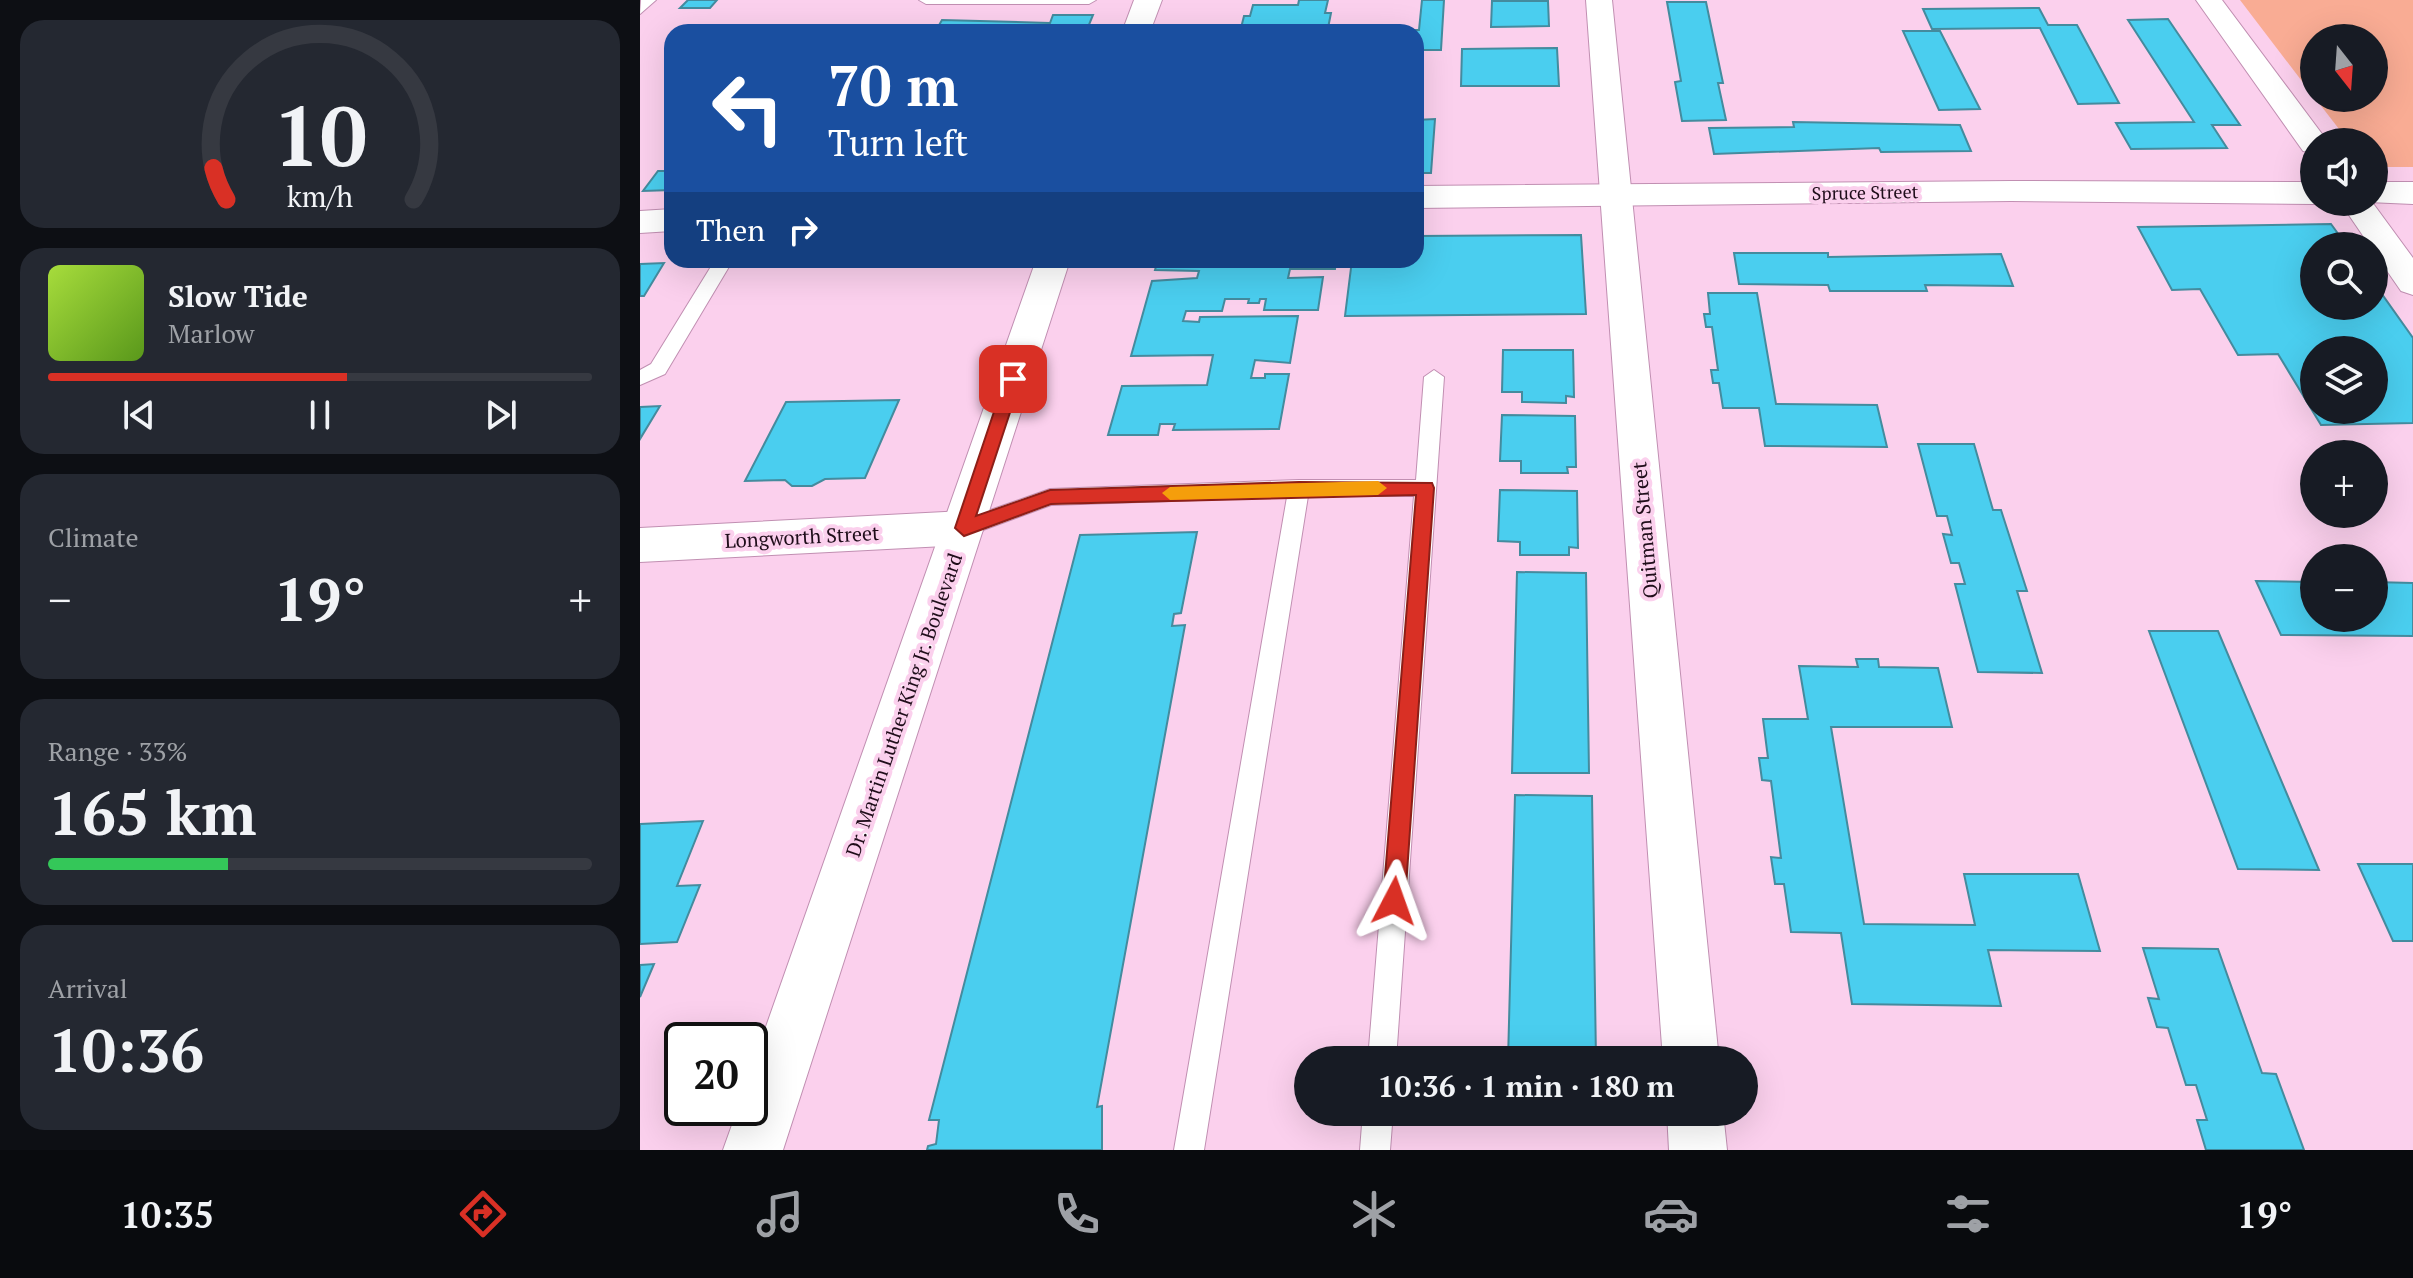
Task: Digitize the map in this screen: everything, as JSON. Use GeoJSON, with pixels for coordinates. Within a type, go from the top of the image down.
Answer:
{"type":"FeatureCollection","features":[{"type":"Feature","properties":{"kind":"main road"},"geometry":{"type":"LineString","coordinates":[[1139,24],[1148,0]]}},
{"type":"Feature","properties":{"kind":"main road","name":"Spruce Street"},"geometry":{"type":"LineString","coordinates":[[1424,197],[2011,191],[2300,193]]}},
{"type":"Feature","properties":{"kind":"main road"},"geometry":{"type":"LineString","coordinates":[[2388,193],[2413,193]]}},
{"type":"Feature","properties":{"kind":"main road"},"geometry":{"type":"LineString","coordinates":[[640,222],[664,220]]}},
{"type":"Feature","properties":{"kind":"main road","name":"Dr. Martin Luther King Jr. Boulevard"},"geometry":{"type":"LineString","coordinates":[[753,1150],[1050,268]]}},
{"type":"Feature","properties":{"kind":"street","name":"Quitman Street"},"geometry":{"type":"LineString","coordinates":[[1599,0],[1690,1046]]}},
{"type":"Feature","properties":{"kind":"street"},"geometry":{"type":"LineString","coordinates":[[2209,0],[2302,128]]}},
{"type":"Feature","properties":{"kind":"street"},"geometry":{"type":"LineString","coordinates":[[2366,216],[2413,283]]}},
{"type":"Feature","properties":{"kind":"street","name":"Longworth Street"},"geometry":{"type":"LineString","coordinates":[[640,545],[964,528]]}},
{"type":"Feature","properties":{"kind":"street"},"geometry":{"type":"LineString","coordinates":[[1696,1126],[1698,1150]]}},
{"type":"Feature","properties":{"kind":"lane"},"geometry":{"type":"LineString","coordinates":[[640,10],[649,0]]}},
{"type":"Feature","properties":{"kind":"lane"},"geometry":{"type":"LineString","coordinates":[[926,0],[1089,0]]}},
{"type":"Feature","properties":{"kind":"lane"},"geometry":{"type":"LineString","coordinates":[[640,378],[658,369],[719,268]]}},
{"type":"Feature","properties":{"kind":"lane"},"geometry":{"type":"LineString","coordinates":[[1383,1046],[1434,377]]}},
{"type":"Feature","properties":{"kind":"lane"},"geometry":{"type":"LineString","coordinates":[[964,528],[1050,497],[1299,488],[1426,488]]}},
{"type":"Feature","properties":{"kind":"lane"},"geometry":{"type":"LineString","coordinates":[[1189,1150],[1299,488]]}},
{"type":"Feature","properties":{"kind":"lane"},"geometry":{"type":"LineString","coordinates":[[1375,1150],[1377,1126]]}},
{"type":"Feature","properties":{"kind":"shaded area"},"geometry":{"type":"Polygon","coordinates":[[[2240,0],[2413,0],[2413,167],[2388,167],[2388,128],[2338,128],[2326,112],[2388,112],[2388,24],[2300,24],[2300,79],[2240,0]]]}},
{"type":"Feature","properties":{"kind":"building"},"geometry":{"type":"Polygon","coordinates":[[[688,0],[717,0],[710,8],[680,8],[688,0]]]}},
{"type":"Feature","properties":{"kind":"building"},"geometry":{"type":"Polygon","coordinates":[[[1299,0],[1328,0],[1325,13],[1331,13],[1329,24],[1242,24],[1244,16],[1250,16],[1253,5],[1298,5],[1299,0]]]}},
{"type":"Feature","properties":{"kind":"building"},"geometry":{"type":"Polygon","coordinates":[[[1422,0],[1444,0],[1441,50],[1424,50],[1424,24],[1420,24],[1422,0]]]}},
{"type":"Feature","properties":{"kind":"building"},"geometry":{"type":"Polygon","coordinates":[[[1492,1],[1548,1],[1549,26],[1491,27],[1492,1]]]}},
{"type":"Feature","properties":{"kind":"building"},"geometry":{"type":"Polygon","coordinates":[[[1667,2],[1706,2],[1723,83],[1718,83],[1726,120],[1682,121],[1675,82],[1681,81],[1667,2]]]}},
{"type":"Feature","properties":{"kind":"building"},"geometry":{"type":"Polygon","coordinates":[[[2039,8],[2048,25],[2077,25],[2119,103],[2078,104],[2040,28],[1932,29],[1923,9],[2039,8]]]}},
{"type":"Feature","properties":{"kind":"building"},"geometry":{"type":"Polygon","coordinates":[[[1053,15],[1093,15],[1089,24],[940,24],[942,20],[1050,23],[1053,15]]]}},
{"type":"Feature","properties":{"kind":"building"},"geometry":{"type":"Polygon","coordinates":[[[2168,19],[2240,125],[2212,125],[2227,148],[2131,149],[2116,123],[2194,122],[2128,20],[2168,19]]]}},
{"type":"Feature","properties":{"kind":"building"},"geometry":{"type":"Polygon","coordinates":[[[1903,31],[1940,31],[1980,109],[1939,110],[1903,31]]]}},
{"type":"Feature","properties":{"kind":"building"},"geometry":{"type":"Polygon","coordinates":[[[1557,48],[1559,86],[1461,86],[1462,49],[1557,48]]]}},
{"type":"Feature","properties":{"kind":"building"},"geometry":{"type":"Polygon","coordinates":[[[1435,119],[1431,173],[1424,173],[1424,120],[1435,119]]]}},
{"type":"Feature","properties":{"kind":"building"},"geometry":{"type":"Polygon","coordinates":[[[1793,122],[1960,125],[1971,151],[1881,152],[1879,148],[1714,154],[1709,128],[1794,127],[1793,122]]]}},
{"type":"Feature","properties":{"kind":"building"},"geometry":{"type":"Polygon","coordinates":[[[658,171],[664,171],[664,190],[643,191],[658,171]]]}},
{"type":"Feature","properties":{"kind":"building"},"geometry":{"type":"Polygon","coordinates":[[[2331,224],[2337,232],[2300,232],[2300,320],[2388,320],[2388,303],[2413,338],[2413,423],[2388,424],[2388,336],[2300,336],[2300,390],[2278,354],[2238,355],[2200,289],[2172,290],[2138,227],[2331,224]]]}},
{"type":"Feature","properties":{"kind":"building"},"geometry":{"type":"Polygon","coordinates":[[[1581,235],[1586,314],[1345,316],[1351,268],[1424,268],[1424,236],[1581,235]]]}},
{"type":"Feature","properties":{"kind":"building"},"geometry":{"type":"Polygon","coordinates":[[[1734,253],[1828,253],[1828,257],[2001,254],[2013,286],[1925,285],[1927,291],[1830,291],[1828,285],[1739,284],[1734,253]]]}},
{"type":"Feature","properties":{"kind":"building"},"geometry":{"type":"Polygon","coordinates":[[[664,263],[644,296],[640,296],[640,264],[664,263]]]}},
{"type":"Feature","properties":{"kind":"building"},"geometry":{"type":"Polygon","coordinates":[[[1335,268],[1290,269],[1288,278],[1323,277],[1318,310],[1264,310],[1266,299],[1248,303],[1249,299],[1225,299],[1222,311],[1186,311],[1183,321],[1199,322],[1200,317],[1298,316],[1290,363],[1255,360],[1251,378],[1265,378],[1265,374],[1289,374],[1279,429],[1173,430],[1175,424],[1160,424],[1158,435],[1108,435],[1122,386],[1207,385],[1213,355],[1131,356],[1152,281],[1197,278],[1199,271],[1155,270],[1335,268]]]}},
{"type":"Feature","properties":{"kind":"building"},"geometry":{"type":"Polygon","coordinates":[[[1708,293],[1757,293],[1776,404],[1877,405],[1887,447],[1765,446],[1759,408],[1723,408],[1719,383],[1713,383],[1711,370],[1718,370],[1712,327],[1706,327],[1704,314],[1710,314],[1708,293]]]}},
{"type":"Feature","properties":{"kind":"building"},"geometry":{"type":"Polygon","coordinates":[[[1503,350],[1573,350],[1574,397],[1566,396],[1566,403],[1522,402],[1522,392],[1502,392],[1503,350]]]}},
{"type":"Feature","properties":{"kind":"building"},"geometry":{"type":"Polygon","coordinates":[[[899,400],[865,478],[825,479],[812,486],[792,486],[785,480],[745,481],[786,402],[899,400]]]}},
{"type":"Feature","properties":{"kind":"building"},"geometry":{"type":"Polygon","coordinates":[[[660,406],[640,439],[640,407],[660,406]]]}},
{"type":"Feature","properties":{"kind":"building"},"geometry":{"type":"Polygon","coordinates":[[[1502,415],[1575,416],[1576,467],[1567,467],[1568,473],[1521,473],[1521,461],[1500,461],[1502,415]]]}},
{"type":"Feature","properties":{"kind":"building"},"geometry":{"type":"Polygon","coordinates":[[[1918,444],[1974,444],[1993,510],[2001,510],[2027,591],[2017,591],[2042,673],[1978,672],[1955,584],[1965,584],[1959,563],[1951,563],[1943,534],[1952,535],[1947,516],[1937,516],[1918,444]]]}},
{"type":"Feature","properties":{"kind":"building"},"geometry":{"type":"Polygon","coordinates":[[[1500,490],[1577,491],[1578,548],[1569,547],[1569,555],[1520,555],[1520,542],[1498,541],[1500,490]]]}},
{"type":"Feature","properties":{"kind":"building"},"geometry":{"type":"Polygon","coordinates":[[[1197,532],[1181,613],[1174,614],[1172,626],[1185,625],[1097,1107],[1102,1106],[1102,1150],[927,1150],[928,1146],[936,1144],[939,1120],[929,1120],[1080,535],[1197,532]]]}},
{"type":"Feature","properties":{"kind":"building"},"geometry":{"type":"Polygon","coordinates":[[[1517,572],[1586,573],[1589,773],[1512,773],[1517,572]]]}},
{"type":"Feature","properties":{"kind":"building"},"geometry":{"type":"Polygon","coordinates":[[[2256,581],[2300,582],[2300,632],[2388,632],[2388,582],[2413,583],[2413,636],[2281,635],[2256,581]]]}},
{"type":"Feature","properties":{"kind":"building"},"geometry":{"type":"Polygon","coordinates":[[[2149,631],[2218,631],[2319,870],[2238,869],[2149,631]]]}},
{"type":"Feature","properties":{"kind":"building"},"geometry":{"type":"Polygon","coordinates":[[[1856,659],[1878,659],[1879,667],[1938,668],[1952,727],[1831,727],[1864,924],[1975,925],[1964,874],[2078,874],[2100,951],[1988,950],[2001,1006],[1852,1004],[1841,933],[1791,932],[1784,884],[1775,884],[1771,857],[1781,858],[1771,781],[1762,780],[1759,758],[1768,758],[1763,719],[1808,719],[1799,666],[1858,667],[1856,659]]]}},
{"type":"Feature","properties":{"kind":"building"},"geometry":{"type":"Polygon","coordinates":[[[1515,795],[1592,796],[1596,1046],[1508,1046],[1515,795]]]}},
{"type":"Feature","properties":{"kind":"building"},"geometry":{"type":"Polygon","coordinates":[[[703,821],[677,886],[700,885],[677,942],[640,944],[640,824],[703,821]]]}},
{"type":"Feature","properties":{"kind":"building"},"geometry":{"type":"Polygon","coordinates":[[[2358,864],[2413,864],[2413,941],[2393,941],[2358,864]]]}},
{"type":"Feature","properties":{"kind":"building"},"geometry":{"type":"Polygon","coordinates":[[[2143,948],[2218,949],[2262,1073],[2276,1074],[2304,1150],[2206,1150],[2197,1120],[2207,1120],[2196,1085],[2186,1085],[2168,1028],[2157,1027],[2148,998],[2159,999],[2143,948]]]}},
{"type":"Feature","properties":{"kind":"building"},"geometry":{"type":"Polygon","coordinates":[[[654,964],[640,997],[640,965],[654,964]]]}},
{"type":"Feature","properties":{"kind":"slow traffic"},"geometry":{"type":"LineString","coordinates":[[1170,493],[1378,488]]}},
{"type":"Feature","properties":{"kind":"route"},"geometry":{"type":"LineString","coordinates":[[1013,379],[964,528],[1050,497],[1299,488],[1426,488],[1394,901]]}}]}
